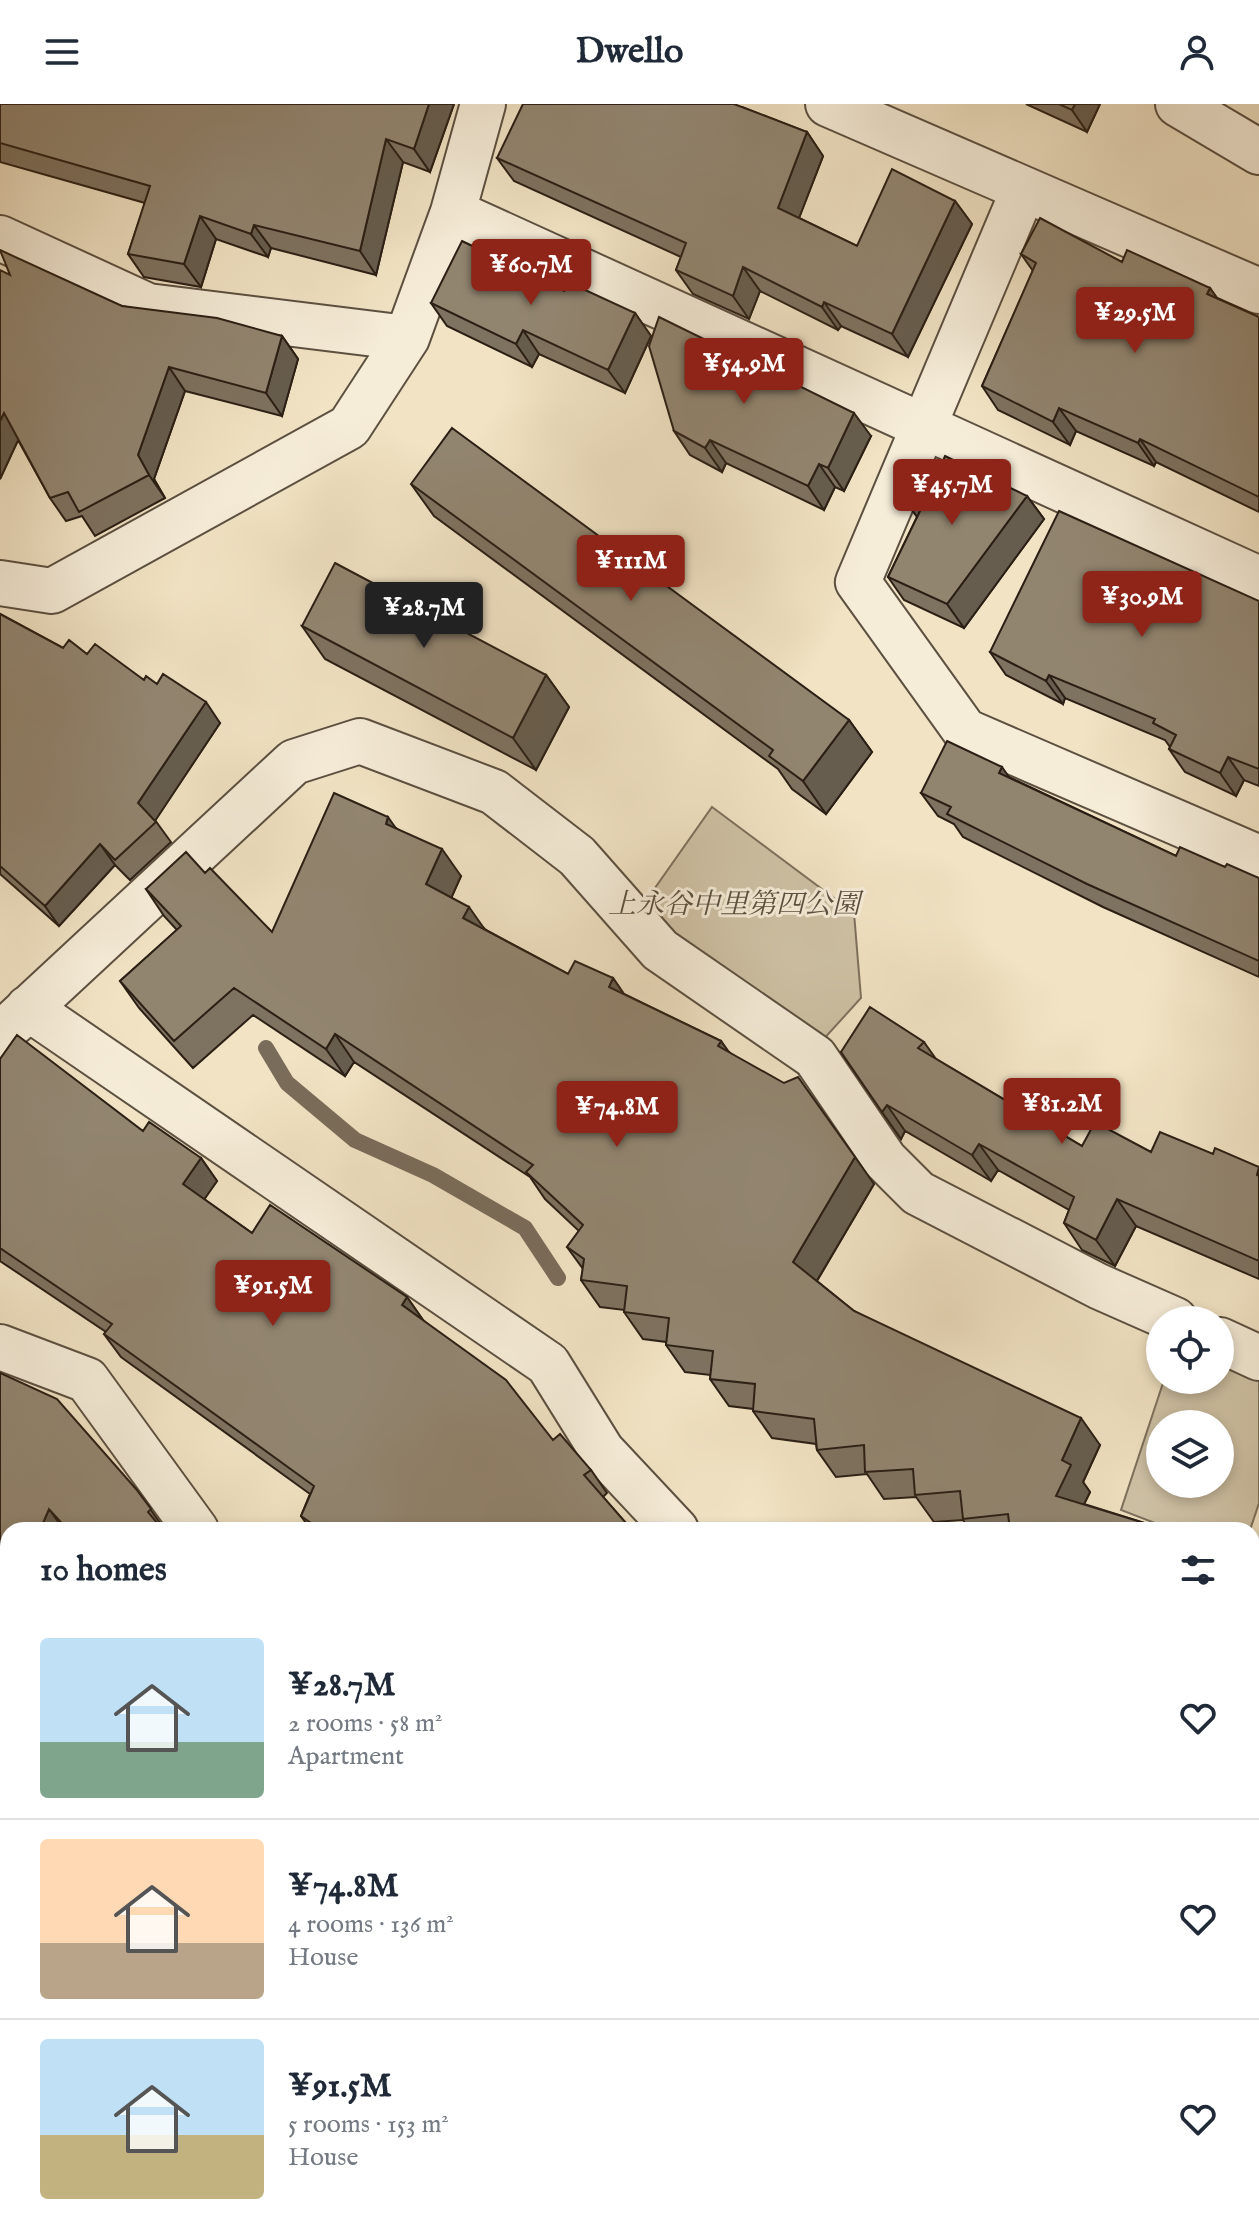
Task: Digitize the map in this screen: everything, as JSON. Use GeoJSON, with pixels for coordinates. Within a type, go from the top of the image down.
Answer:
{"type":"FeatureCollection","features":[{"type":"Feature","properties":{"kind":"street"},"geometry":{"type":"LineString","coordinates":[[0,583],[52,591],[349,427],[407,338],[453,212],[483,104]]}},
{"type":"Feature","properties":{"kind":"street"},"geometry":{"type":"LineString","coordinates":[[828,104],[1259,291]]}},
{"type":"Feature","properties":{"kind":"street"},"geometry":{"type":"LineString","coordinates":[[1178,104],[1259,152]]}},
{"type":"Feature","properties":{"kind":"street"},"geometry":{"type":"LineString","coordinates":[[1023,191],[858,582],[965,731],[1259,858]]}},
{"type":"Feature","properties":{"kind":"street"},"geometry":{"type":"LineString","coordinates":[[453,212],[1259,579]]}},
{"type":"Feature","properties":{"kind":"street"},"geometry":{"type":"LineString","coordinates":[[0,238],[148,306],[407,338]]}},
{"type":"Feature","properties":{"kind":"street"},"geometry":{"type":"LineString","coordinates":[[669,1522],[602,1451],[548,1364],[14,1022],[294,762],[360,741],[494,792],[577,856],[660,950],[815,1057],[885,1160],[918,1193],[1098,1286],[1146,1307]]}},
{"type":"Feature","properties":{"kind":"street"},"geometry":{"type":"LineString","coordinates":[[1234,1346],[1259,1358]]}},
{"type":"Feature","properties":{"kind":"street"},"geometry":{"type":"LineString","coordinates":[[0,1347],[87,1380],[190,1522]]}},
{"type":"Feature","properties":{"kind":"green space","name":"上永谷中里第四公園"},"geometry":{"type":"Polygon","coordinates":[[[712,807],[854,913],[861,998],[821,1042],[662,931],[643,905],[712,807]]]}},
{"type":"Feature","properties":{"kind":"green space"},"geometry":{"type":"Polygon","coordinates":[[[1234,1368],[1259,1380],[1259,1503],[1253,1522],[1152,1522],[1121,1510],[1146,1434],[1146,1498],[1234,1498],[1234,1410],[1154,1410],[1159,1394],[1234,1394],[1234,1368]]]}},
{"type":"Feature","properties":{"kind":"building"},"geometry":{"type":"Polygon","coordinates":[[[0,104],[429,104],[414,149],[386,139],[360,251],[254,225],[251,234],[200,216],[184,264],[128,254],[150,186],[0,143],[0,104]]]}},
{"type":"Feature","properties":{"kind":"building"},"geometry":{"type":"Polygon","coordinates":[[[523,104],[734,104],[807,132],[778,208],[857,246],[892,169],[955,201],[892,334],[824,302],[822,307],[743,267],[733,296],[676,270],[686,243],[497,158],[523,104]]]}},
{"type":"Feature","properties":{"kind":"building"},"geometry":{"type":"Polygon","coordinates":[[[1059,104],[1075,104],[1072,110],[1059,104]]]}},
{"type":"Feature","properties":{"kind":"building"},"geometry":{"type":"Polygon","coordinates":[[[1040,218],[1122,262],[1127,250],[1210,288],[1207,294],[1259,317],[1259,497],[1140,439],[1138,443],[1059,408],[1053,422],[982,386],[1036,263],[1021,254],[1040,218]]]}},
{"type":"Feature","properties":{"kind":"building"},"geometry":{"type":"Polygon","coordinates":[[[462,241],[564,291],[568,282],[635,313],[608,370],[523,330],[516,344],[431,303],[462,241]]]}},
{"type":"Feature","properties":{"kind":"building"},"geometry":{"type":"Polygon","coordinates":[[[0,250],[122,306],[217,318],[282,336],[266,393],[169,367],[138,455],[149,475],[79,512],[68,492],[50,498],[4,413],[0,421],[0,270],[10,275],[0,250]]]}},
{"type":"Feature","properties":{"kind":"building"},"geometry":{"type":"Polygon","coordinates":[[[659,317],[854,413],[828,468],[819,464],[808,486],[710,440],[705,448],[674,431],[649,346],[659,317]]]}},
{"type":"Feature","properties":{"kind":"building"},"geometry":{"type":"Polygon","coordinates":[[[452,428],[849,720],[803,781],[769,756],[773,750],[411,484],[452,428]]]}},
{"type":"Feature","properties":{"kind":"building"},"geometry":{"type":"Polygon","coordinates":[[[945,456],[1027,496],[947,604],[888,577],[921,509],[907,503],[925,461],[940,468],[945,456]]]}},
{"type":"Feature","properties":{"kind":"building"},"geometry":{"type":"Polygon","coordinates":[[[1059,511],[1259,601],[1259,769],[1228,757],[1220,773],[1169,749],[1176,735],[1153,723],[1155,719],[1049,675],[1046,681],[990,652],[1059,511]]]}},
{"type":"Feature","properties":{"kind":"building"},"geometry":{"type":"Polygon","coordinates":[[[335,563],[546,675],[513,738],[302,626],[335,563]]]}},
{"type":"Feature","properties":{"kind":"building"},"geometry":{"type":"Polygon","coordinates":[[[0,614],[63,648],[69,640],[87,654],[95,644],[144,680],[146,676],[157,684],[163,674],[206,702],[138,803],[156,822],[115,860],[100,844],[45,906],[0,866],[0,614]]]}},
{"type":"Feature","properties":{"kind":"building"},"geometry":{"type":"Polygon","coordinates":[[[947,741],[1002,767],[999,773],[1176,856],[1180,847],[1259,878],[1259,961],[1087,884],[947,814],[951,807],[921,793],[947,741]]]}},
{"type":"Feature","properties":{"kind":"building"},"geometry":{"type":"Polygon","coordinates":[[[334,793],[388,817],[386,824],[442,849],[426,884],[469,907],[463,918],[568,974],[575,961],[613,978],[609,987],[721,1041],[718,1046],[784,1083],[798,1077],[855,1157],[793,1262],[854,1311],[1081,1418],[1062,1460],[1071,1465],[1056,1496],[1141,1522],[1009,1522],[1008,1514],[963,1519],[960,1491],[915,1495],[913,1469],[865,1472],[864,1445],[817,1450],[814,1419],[753,1411],[755,1384],[710,1379],[713,1351],[666,1345],[669,1318],[624,1312],[627,1286],[581,1280],[584,1259],[567,1247],[583,1225],[526,1172],[533,1165],[335,1034],[326,1049],[234,988],[174,1041],[120,981],[181,926],[146,889],[186,852],[205,873],[210,868],[272,932],[334,793]]]}},
{"type":"Feature","properties":{"kind":"building"},"geometry":{"type":"Polygon","coordinates":[[[870,1007],[924,1042],[918,1048],[1082,1146],[1095,1122],[1151,1152],[1160,1132],[1213,1154],[1215,1148],[1259,1167],[1259,1261],[1117,1199],[1096,1240],[1064,1223],[1074,1197],[979,1144],[972,1155],[887,1105],[882,1112],[841,1052],[870,1007]]]}},
{"type":"Feature","properties":{"kind":"building"},"geometry":{"type":"Polygon","coordinates":[[[17,1035],[143,1131],[149,1122],[201,1158],[183,1184],[252,1233],[270,1205],[407,1297],[402,1305],[506,1380],[553,1440],[560,1434],[591,1470],[584,1475],[625,1522],[310,1522],[301,1516],[314,1486],[104,1334],[112,1324],[0,1248],[0,1059],[17,1035]]]}},
{"type":"Feature","properties":{"kind":"building"},"geometry":{"type":"Polygon","coordinates":[[[0,1373],[57,1399],[136,1489],[156,1522],[61,1522],[49,1509],[43,1522],[0,1522],[0,1373]]]}},
{"type":"Feature","properties":{"kind":"waterway"},"geometry":{"type":"LineString","coordinates":[[266,1048],[287,1083],[355,1140],[433,1175],[525,1228],[558,1278]]}}]}
